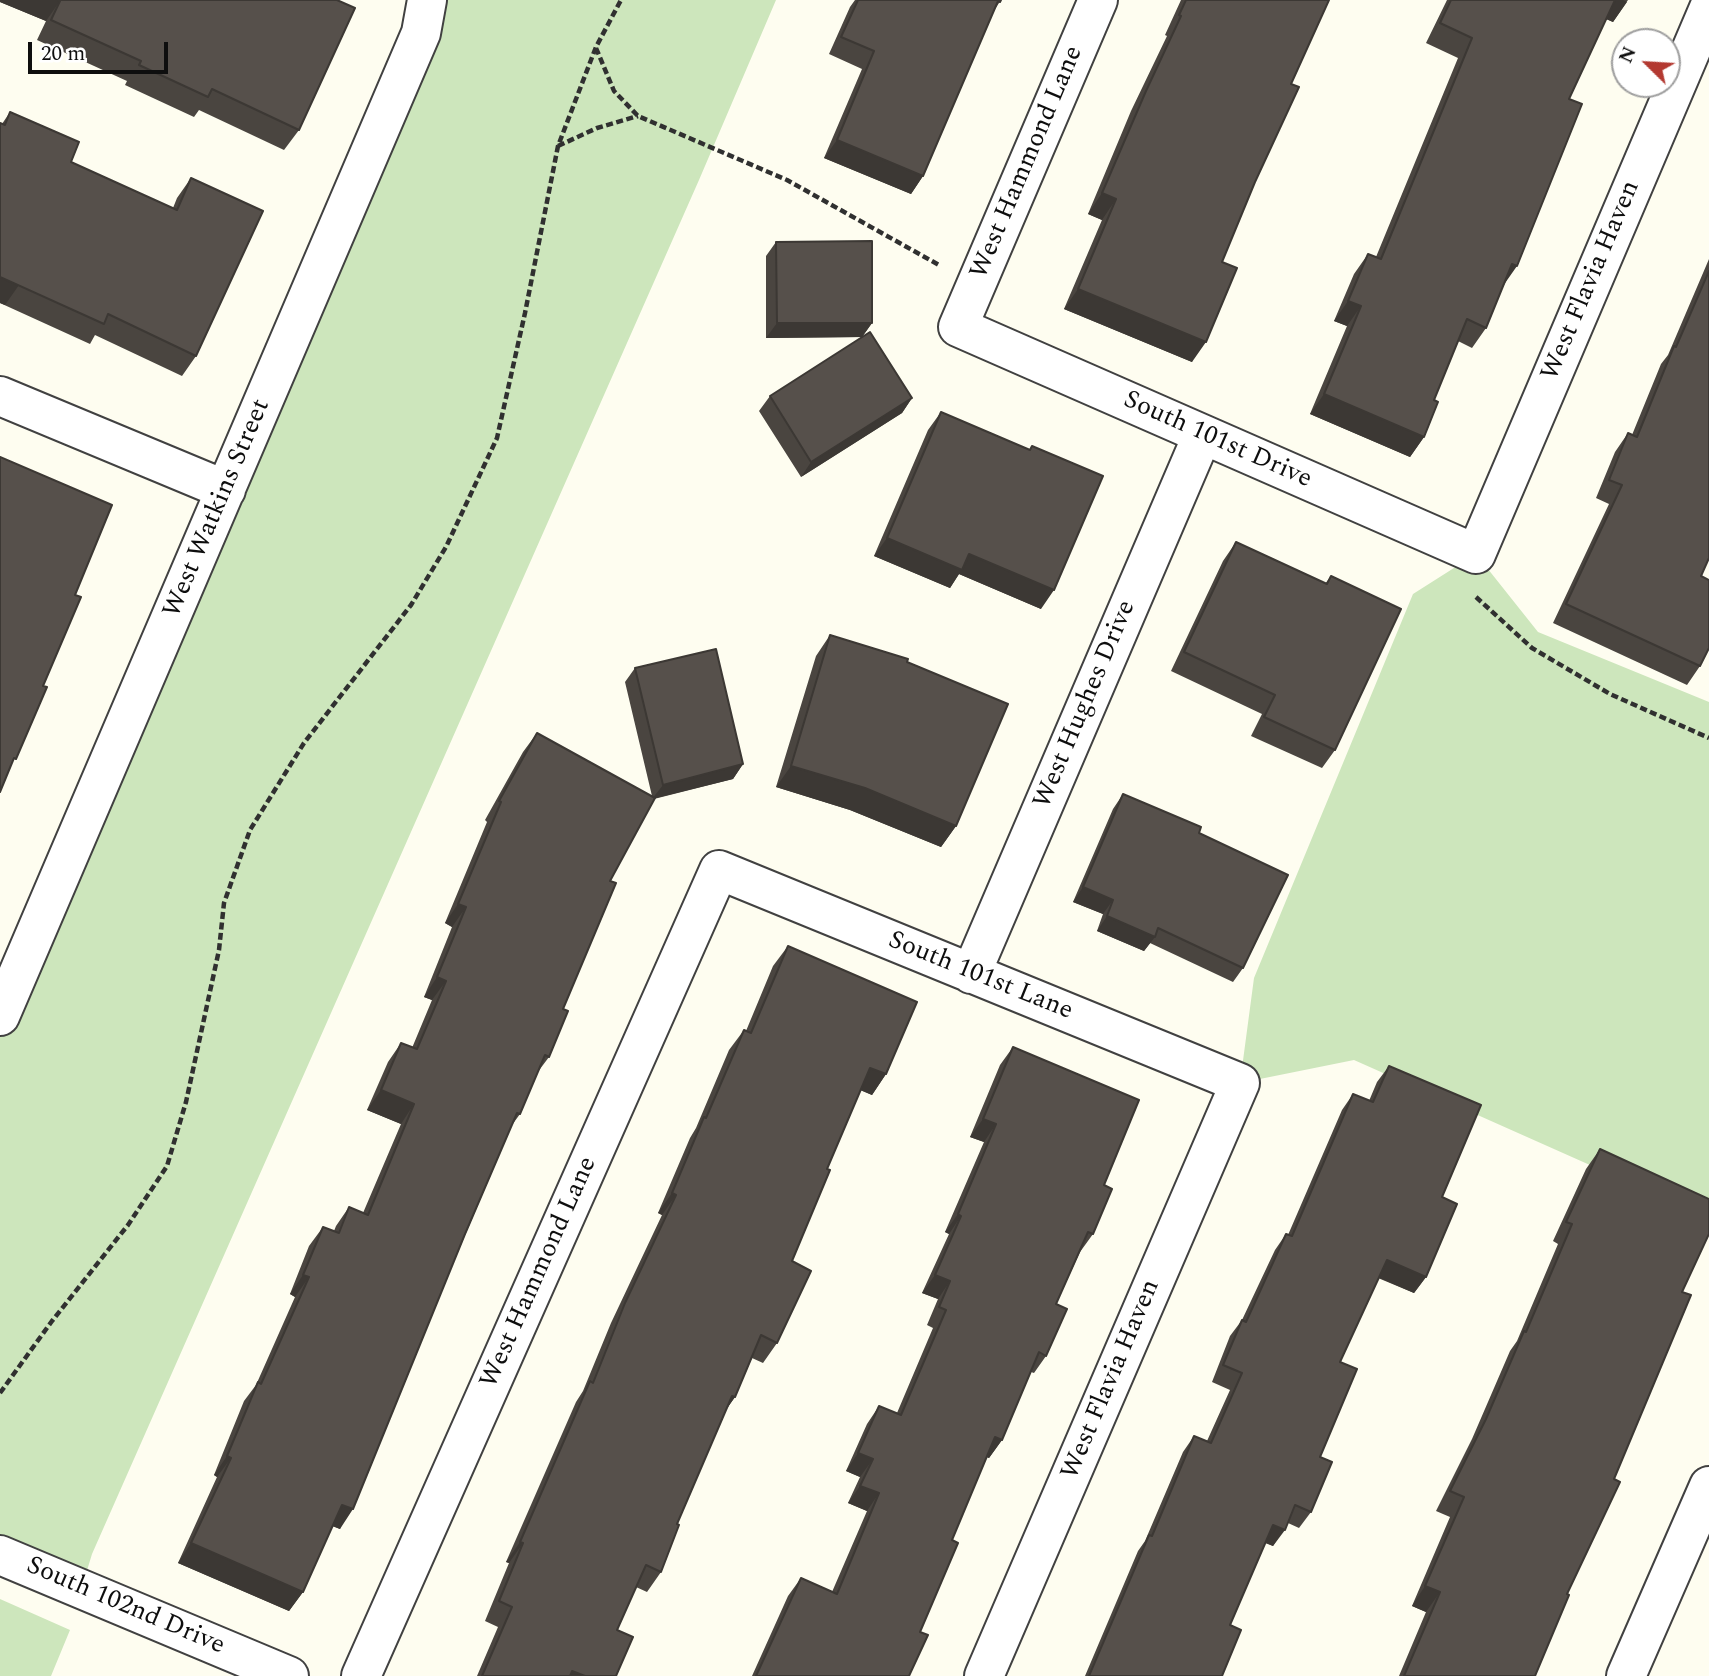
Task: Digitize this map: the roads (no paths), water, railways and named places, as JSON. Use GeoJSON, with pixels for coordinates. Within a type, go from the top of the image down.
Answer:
{"type":"FeatureCollection","features":[{"type":"Feature","properties":{"kind":"street","name":"West Watkins Street"},"geometry":{"type":"LineString","coordinates":[[0,1016],[421,33],[427,0]]}},
{"type":"Feature","properties":{"kind":"street","name":"West Hammond Lane"},"geometry":{"type":"LineString","coordinates":[[958,327],[1098,0]]}},
{"type":"Feature","properties":{"kind":"street","name":"West Flavia Haven"},"geometry":{"type":"LineString","coordinates":[[1476,554],[1709,8]]}},
{"type":"Feature","properties":{"kind":"street","name":"South 101st Drive"},"geometry":{"type":"LineString","coordinates":[[958,327],[1476,554]]}},
{"type":"Feature","properties":{"kind":"street"},"geometry":{"type":"LineString","coordinates":[[0,396],[226,490]]}},
{"type":"Feature","properties":{"kind":"street","name":"West Hughes Drive"},"geometry":{"type":"LineString","coordinates":[[971,974],[1202,436]]}},
{"type":"Feature","properties":{"kind":"street","name":"West Hammond Lane"},"geometry":{"type":"LineString","coordinates":[[362,1676],[719,870]]}},
{"type":"Feature","properties":{"kind":"street","name":"South 101st Lane"},"geometry":{"type":"LineString","coordinates":[[719,870],[1240,1083]]}},
{"type":"Feature","properties":{"kind":"street","name":"West Flavia Haven"},"geometry":{"type":"LineString","coordinates":[[984,1676],[1240,1083]]}},
{"type":"Feature","properties":{"kind":"street"},"geometry":{"type":"LineString","coordinates":[[1626,1676],[1709,1486]]}},
{"type":"Feature","properties":{"kind":"street","name":"South 102nd Drive"},"geometry":{"type":"LineString","coordinates":[[0,1555],[289,1676]]}}]}
